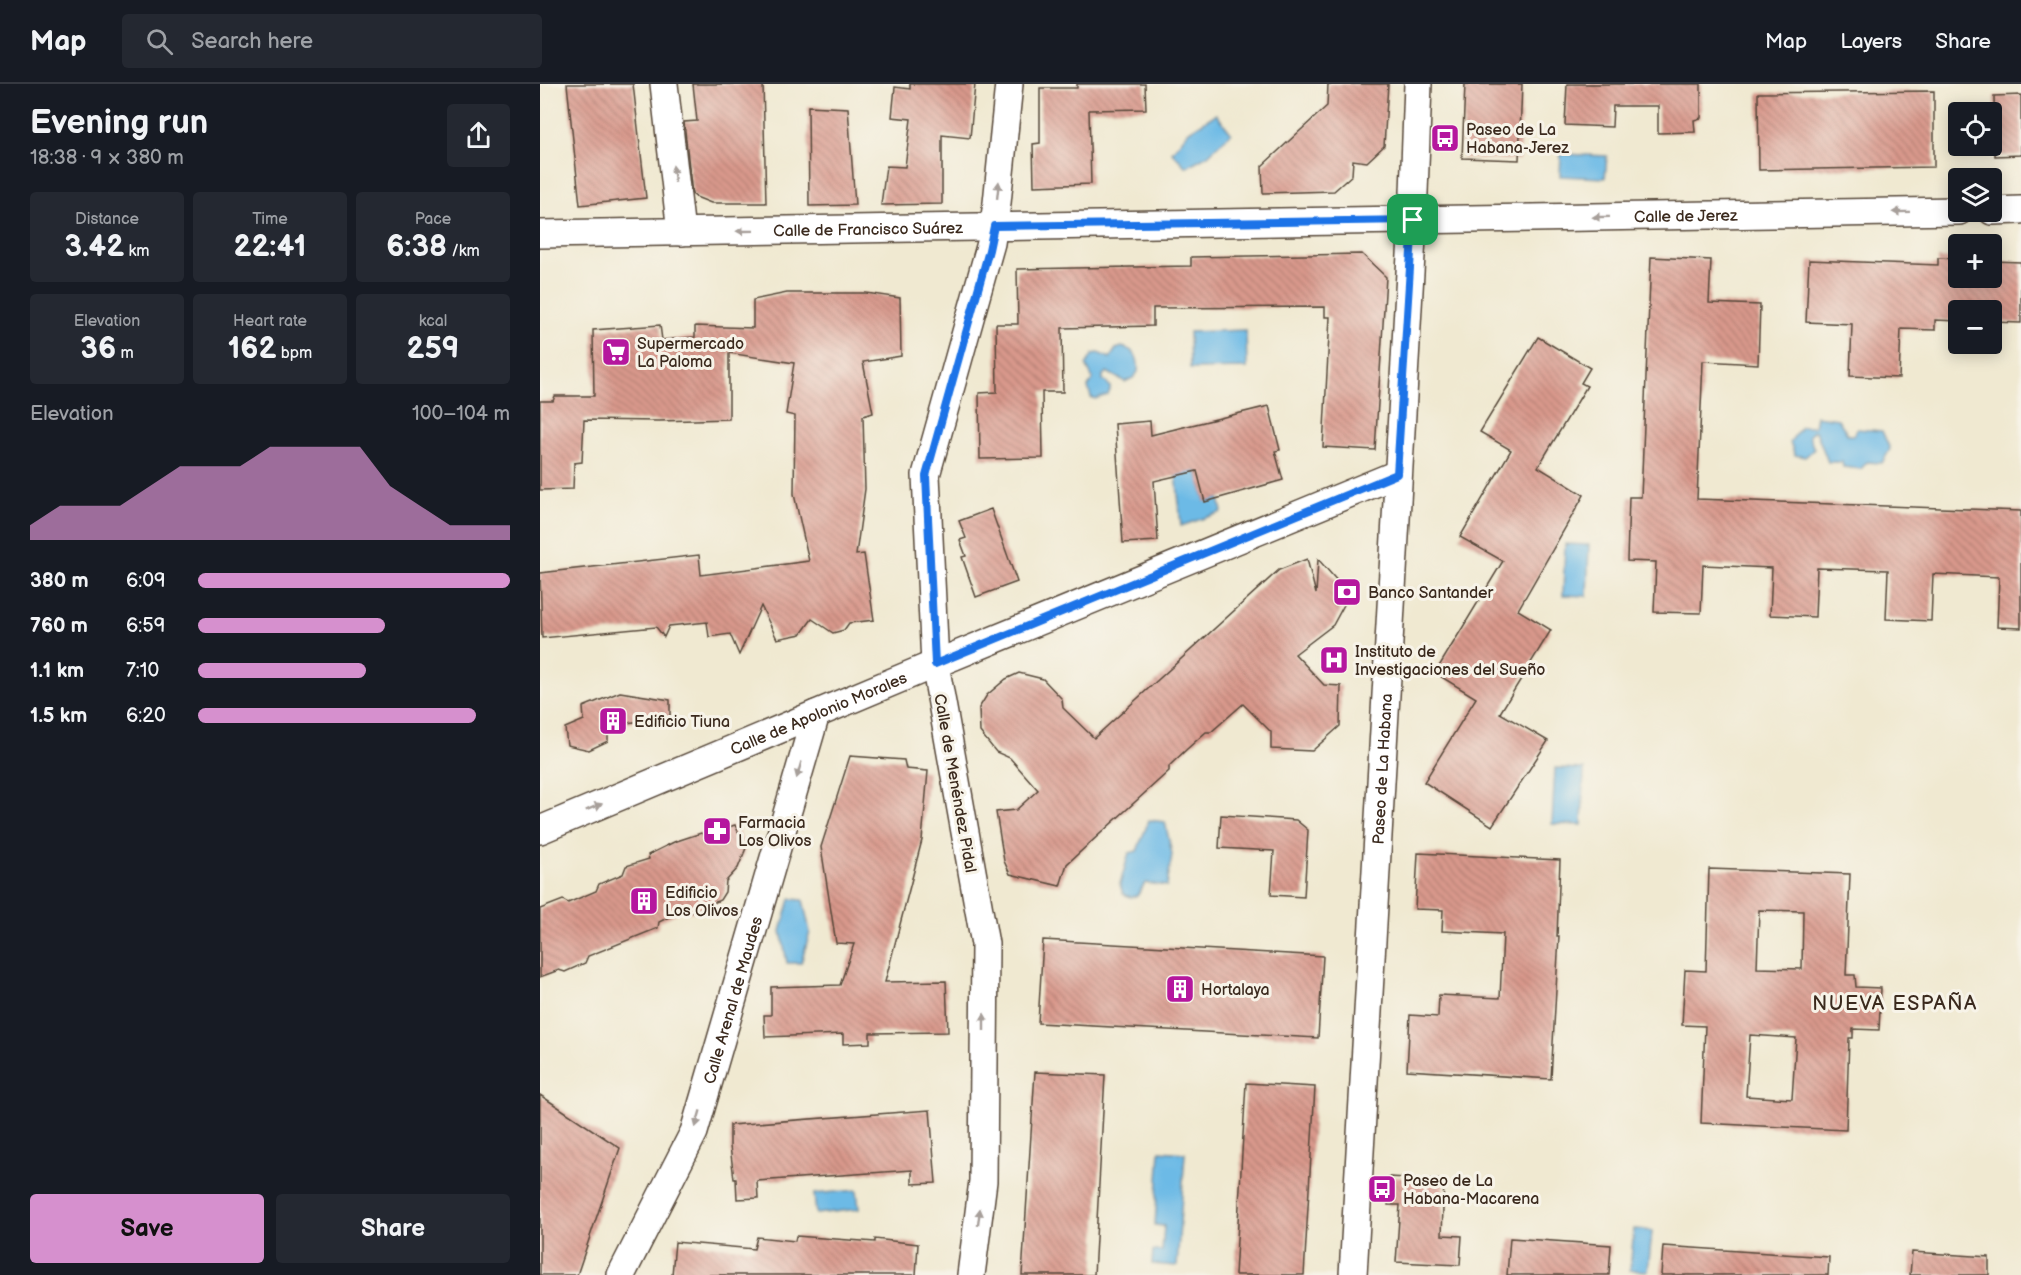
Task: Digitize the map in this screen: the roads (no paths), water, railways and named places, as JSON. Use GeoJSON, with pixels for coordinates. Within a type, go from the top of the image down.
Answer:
{"type":"FeatureCollection","features":[{"type":"Feature","properties":{"kind":"street"},"geometry":{"type":"LineString","coordinates":[[664,84],[681,232]]}},
{"type":"Feature","properties":{"kind":"street","name":"Calle de Menéndez Pidal"},"geometry":{"type":"LineString","coordinates":[[971,1275],[983,1181],[985,944],[935,664],[926,476],[989,250],[994,226],[1010,84]]}},
{"type":"Feature","properties":{"kind":"street","name":"Paseo de La Habana"},"geometry":{"type":"LineString","coordinates":[[1353,1275],[1413,220],[1418,84]]}},
{"type":"Feature","properties":{"kind":"street"},"geometry":{"type":"LineString","coordinates":[[2002,211],[2021,210]]}},
{"type":"Feature","properties":{"kind":"street","name":"Calle de Jerez"},"geometry":{"type":"LineString","coordinates":[[1413,220],[1948,211]]}},
{"type":"Feature","properties":{"kind":"street","name":"Calle de Francisco Suárez"},"geometry":{"type":"LineString","coordinates":[[540,234],[1413,220]]}},
{"type":"Feature","properties":{"kind":"street","name":"Calle de Apolonio Morales"},"geometry":{"type":"LineString","coordinates":[[540,830],[1397,474]]}},
{"type":"Feature","properties":{"kind":"street","name":"Calle Arenal de Maudes"},"geometry":{"type":"LineString","coordinates":[[621,1275],[694,1132],[816,714]]}},
{"type":"Feature","properties":{"kind":"water"},"geometry":{"type":"Polygon","coordinates":[[[1216,114],[1231,133],[1208,155],[1186,167],[1172,152],[1189,131],[1216,114]]]}},
{"type":"Feature","properties":{"kind":"water"},"geometry":{"type":"Polygon","coordinates":[[[1561,154],[1607,156],[1605,178],[1560,176],[1561,154]]]}},
{"type":"Feature","properties":{"kind":"water"},"geometry":{"type":"Polygon","coordinates":[[[1246,330],[1247,368],[1190,369],[1189,332],[1246,330]]]}},
{"type":"Feature","properties":{"kind":"water"},"geometry":{"type":"Polygon","coordinates":[[[1122,347],[1131,350],[1136,356],[1138,372],[1125,382],[1107,372],[1103,375],[1103,380],[1110,386],[1108,395],[1095,399],[1091,397],[1088,387],[1093,379],[1086,365],[1093,354],[1098,353],[1110,358],[1116,349],[1122,347]]]}},
{"type":"Feature","properties":{"kind":"water"},"geometry":{"type":"Polygon","coordinates":[[[1816,416],[1838,419],[1848,435],[1854,435],[1857,429],[1882,431],[1890,449],[1882,463],[1867,462],[1861,469],[1843,467],[1842,462],[1828,462],[1816,431],[1809,436],[1814,449],[1805,457],[1795,455],[1790,442],[1801,427],[1814,427],[1816,416]]]}},
{"type":"Feature","properties":{"kind":"water"},"geometry":{"type":"Polygon","coordinates":[[[1197,471],[1205,501],[1219,498],[1222,512],[1181,526],[1176,472],[1197,471]]]}},
{"type":"Feature","properties":{"kind":"water"},"geometry":{"type":"Polygon","coordinates":[[[1565,544],[1589,545],[1587,596],[1563,595],[1565,544]]]}},
{"type":"Feature","properties":{"kind":"water"},"geometry":{"type":"Polygon","coordinates":[[[1555,768],[1584,769],[1582,825],[1552,824],[1555,768]]]}},
{"type":"Feature","properties":{"kind":"water"},"geometry":{"type":"Polygon","coordinates":[[[1149,820],[1165,822],[1172,854],[1167,886],[1145,883],[1137,896],[1131,897],[1123,894],[1120,884],[1129,853],[1137,851],[1149,820]]]}},
{"type":"Feature","properties":{"kind":"water"},"geometry":{"type":"Polygon","coordinates":[[[790,899],[803,900],[810,932],[801,963],[787,963],[781,931],[790,899]]]}},
{"type":"Feature","properties":{"kind":"water"},"geometry":{"type":"Polygon","coordinates":[[[1160,1151],[1185,1153],[1177,1266],[1152,1264],[1153,1251],[1162,1251],[1164,1226],[1155,1225],[1160,1151]]]}},
{"type":"Feature","properties":{"kind":"water"},"geometry":{"type":"Polygon","coordinates":[[[857,1190],[859,1209],[816,1214],[814,1194],[857,1190]]]}},
{"type":"Feature","properties":{"kind":"water"},"geometry":{"type":"Polygon","coordinates":[[[1634,1229],[1652,1231],[1648,1271],[1630,1270],[1634,1229]]]}},
{"type":"Feature","properties":{"kind":"place","name":"Paseo de La Habana-Jerez"},"geometry":{"type":"Point","coordinates":[1445,138]}},
{"type":"Feature","properties":{"kind":"place","name":"Supermercado La Paloma"},"geometry":{"type":"Point","coordinates":[616,352]}},
{"type":"Feature","properties":{"kind":"place","name":"Banco Santander"},"geometry":{"type":"Point","coordinates":[1347,592]}},
{"type":"Feature","properties":{"kind":"place","name":"Instituto de Investigaciones del Sueño"},"geometry":{"type":"Point","coordinates":[1334,660]}},
{"type":"Feature","properties":{"kind":"place","name":"Edificio Tiuna"},"geometry":{"type":"Point","coordinates":[613,721]}},
{"type":"Feature","properties":{"kind":"place","name":"Farmacia Los Olivos"},"geometry":{"type":"Point","coordinates":[717,831]}},
{"type":"Feature","properties":{"kind":"place","name":"Edificio Los Olivos"},"geometry":{"type":"Point","coordinates":[644,901]}},
{"type":"Feature","properties":{"kind":"place","name":"Hortalaya"},"geometry":{"type":"Point","coordinates":[1180,989]}},
{"type":"Feature","properties":{"kind":"place","name":"Paseo de La Habana-Macarena"},"geometry":{"type":"Point","coordinates":[1382,1189]}},
{"type":"Feature","properties":{"kind":"district","name":"NUEVA ESPAÑA"},"geometry":{"type":"Point","coordinates":[1895,1003]}}]}
